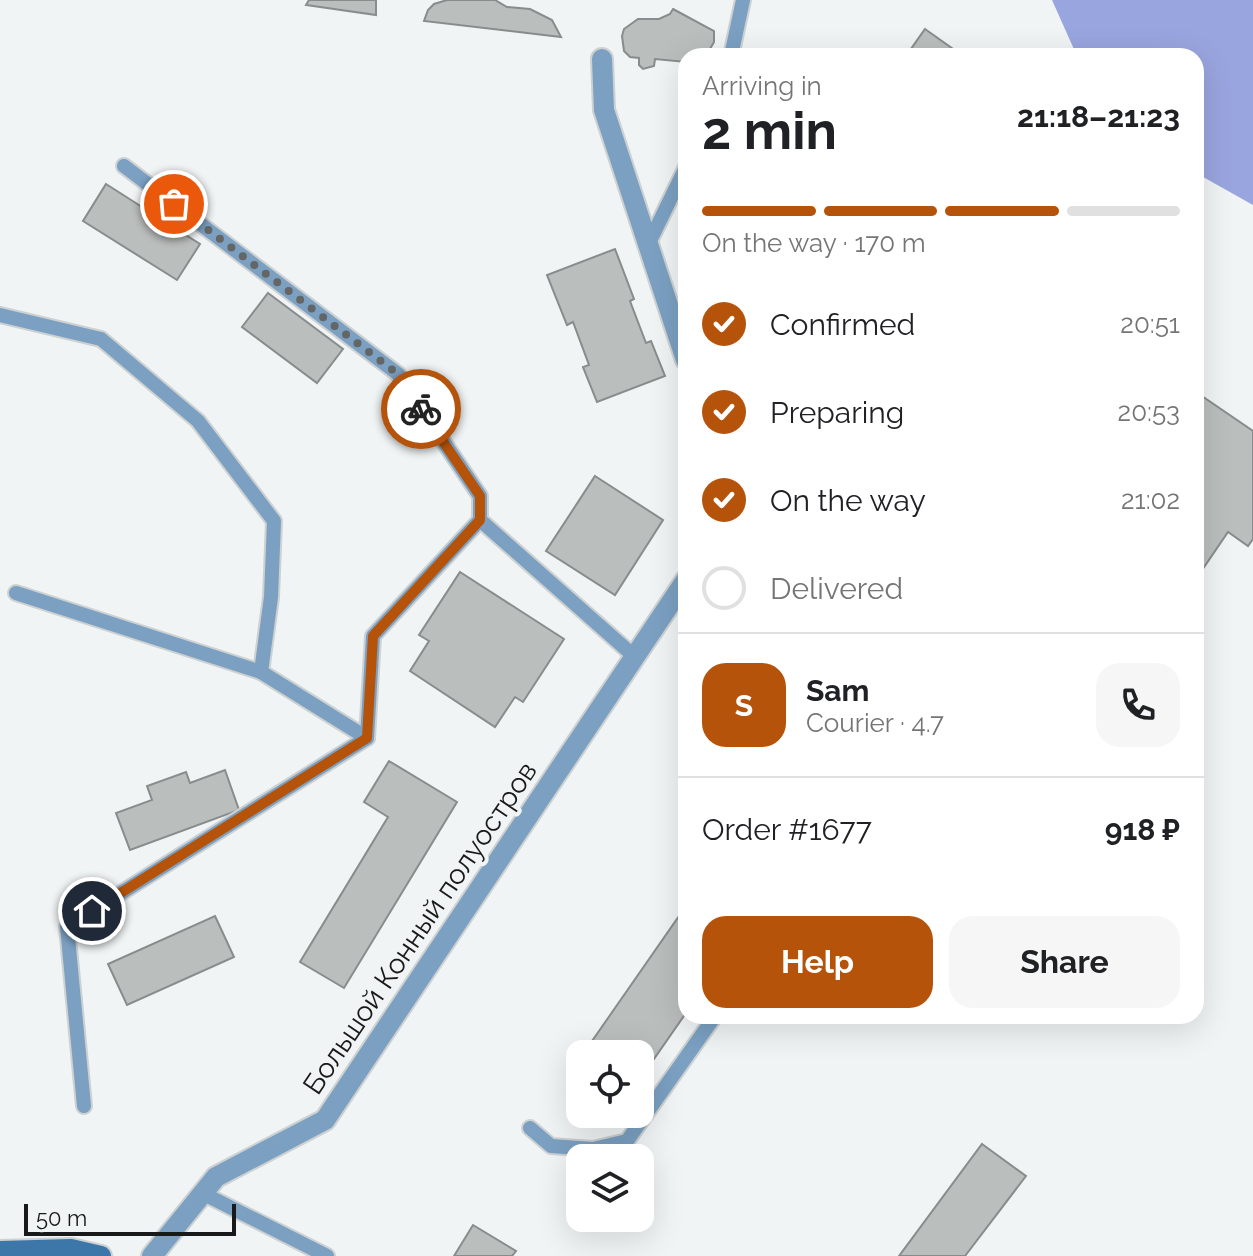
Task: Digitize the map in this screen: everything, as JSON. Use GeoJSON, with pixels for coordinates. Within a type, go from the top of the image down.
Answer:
{"type":"FeatureCollection","features":[{"type":"Feature","properties":{"kind":"street"},"geometry":{"type":"LineString","coordinates":[[602,59],[604,110],[678,336]]}},
{"type":"Feature","properties":{"kind":"street","name":"Большой Конный полуостров"},"geometry":{"type":"LineString","coordinates":[[152,1256],[216,1177],[325,1120],[678,592]]}},
{"type":"Feature","properties":{"kind":"street"},"geometry":{"type":"LineString","coordinates":[[0,1251],[71,1249],[101,1256]]}},
{"type":"Feature","properties":{"kind":"lane"},"geometry":{"type":"LineString","coordinates":[[733,48],[743,0]]}},
{"type":"Feature","properties":{"kind":"lane"},"geometry":{"type":"LineString","coordinates":[[124,166],[398,374],[480,496],[480,520],[373,636],[367,738]]}},
{"type":"Feature","properties":{"kind":"lane"},"geometry":{"type":"LineString","coordinates":[[648,245],[678,183]]}},
{"type":"Feature","properties":{"kind":"lane"},"geometry":{"type":"LineString","coordinates":[[0,315],[101,339],[198,421],[274,521],[271,597],[261,672]]}},
{"type":"Feature","properties":{"kind":"lane"},"geometry":{"type":"LineString","coordinates":[[480,520],[635,657]]}},
{"type":"Feature","properties":{"kind":"lane"},"geometry":{"type":"LineString","coordinates":[[16,593],[261,672],[367,738]]}},
{"type":"Feature","properties":{"kind":"lane"},"geometry":{"type":"LineString","coordinates":[[84,1106],[67,927],[367,738]]}},
{"type":"Feature","properties":{"kind":"lane"},"geometry":{"type":"LineString","coordinates":[[530,1128],[551,1146],[593,1149],[627,1141],[709,1024]]}},
{"type":"Feature","properties":{"kind":"lane"},"geometry":{"type":"LineString","coordinates":[[202,1193],[327,1256]]}},
{"type":"Feature","properties":{"kind":"water"},"geometry":{"type":"Polygon","coordinates":[[[1052,0],[1253,0],[1253,205],[1204,177],[1204,48],[1073,48],[1052,0]]]}},
{"type":"Feature","properties":{"kind":"building"},"geometry":{"type":"Polygon","coordinates":[[[309,0],[376,0],[376,15],[306,5],[309,0]]]}},
{"type":"Feature","properties":{"kind":"building"},"geometry":{"type":"Polygon","coordinates":[[[447,0],[495,0],[507,7],[530,9],[552,20],[561,37],[424,21],[434,4],[447,0]]]}},
{"type":"Feature","properties":{"kind":"building"},"geometry":{"type":"Polygon","coordinates":[[[673,9],[714,31],[714,42],[711,48],[678,48],[678,61],[655,59],[654,66],[643,69],[639,58],[630,57],[624,51],[624,29],[638,19],[659,19],[673,9]]]}},
{"type":"Feature","properties":{"kind":"building"},"geometry":{"type":"Polygon","coordinates":[[[925,29],[952,48],[912,48],[925,29]]]}},
{"type":"Feature","properties":{"kind":"building"},"geometry":{"type":"Polygon","coordinates":[[[106,184],[200,244],[177,280],[83,221],[106,184]]]}},
{"type":"Feature","properties":{"kind":"building"},"geometry":{"type":"Polygon","coordinates":[[[615,249],[646,343],[651,341],[665,376],[597,402],[583,367],[589,365],[573,322],[567,325],[547,275],[615,249]]]}},
{"type":"Feature","properties":{"kind":"building"},"geometry":{"type":"Polygon","coordinates":[[[268,293],[343,349],[317,383],[242,327],[268,293]]]}},
{"type":"Feature","properties":{"kind":"building"},"geometry":{"type":"Polygon","coordinates":[[[1204,397],[1253,431],[1253,539],[1248,546],[1228,532],[1204,567],[1204,397]]]}},
{"type":"Feature","properties":{"kind":"building"},"geometry":{"type":"Polygon","coordinates":[[[595,476],[663,520],[615,595],[546,551],[595,476]]]}},
{"type":"Feature","properties":{"kind":"building"},"geometry":{"type":"Polygon","coordinates":[[[460,572],[564,639],[523,702],[515,697],[495,727],[410,671],[429,641],[419,635],[460,572]]]}},
{"type":"Feature","properties":{"kind":"building"},"geometry":{"type":"Polygon","coordinates":[[[389,761],[457,802],[344,988],[300,962],[388,817],[364,802],[389,761]]]}},
{"type":"Feature","properties":{"kind":"building"},"geometry":{"type":"Polygon","coordinates":[[[225,770],[239,810],[130,850],[116,813],[152,800],[147,786],[186,772],[190,783],[225,770]]]}},
{"type":"Feature","properties":{"kind":"building"},"geometry":{"type":"Polygon","coordinates":[[[215,916],[234,957],[127,1005],[108,964],[215,916]]]}},
{"type":"Feature","properties":{"kind":"building"},"geometry":{"type":"Polygon","coordinates":[[[678,917],[678,1024],[654,1059],[654,1040],[593,1040],[678,917]]]}},
{"type":"Feature","properties":{"kind":"building"},"geometry":{"type":"Polygon","coordinates":[[[982,1144],[1026,1176],[965,1256],[899,1256],[982,1144]]]}},
{"type":"Feature","properties":{"kind":"building"},"geometry":{"type":"Polygon","coordinates":[[[473,1225],[516,1251],[512,1256],[454,1256],[473,1225]]]}},
{"type":"Feature","properties":{"kind":"way so far"},"geometry":{"type":"LineString","coordinates":[[174,204],[398,374],[421,409]]}},
{"type":"Feature","properties":{"kind":"route"},"geometry":{"type":"LineString","coordinates":[[92,911],[367,738],[373,636],[480,520],[480,496],[421,409]]}}]}
